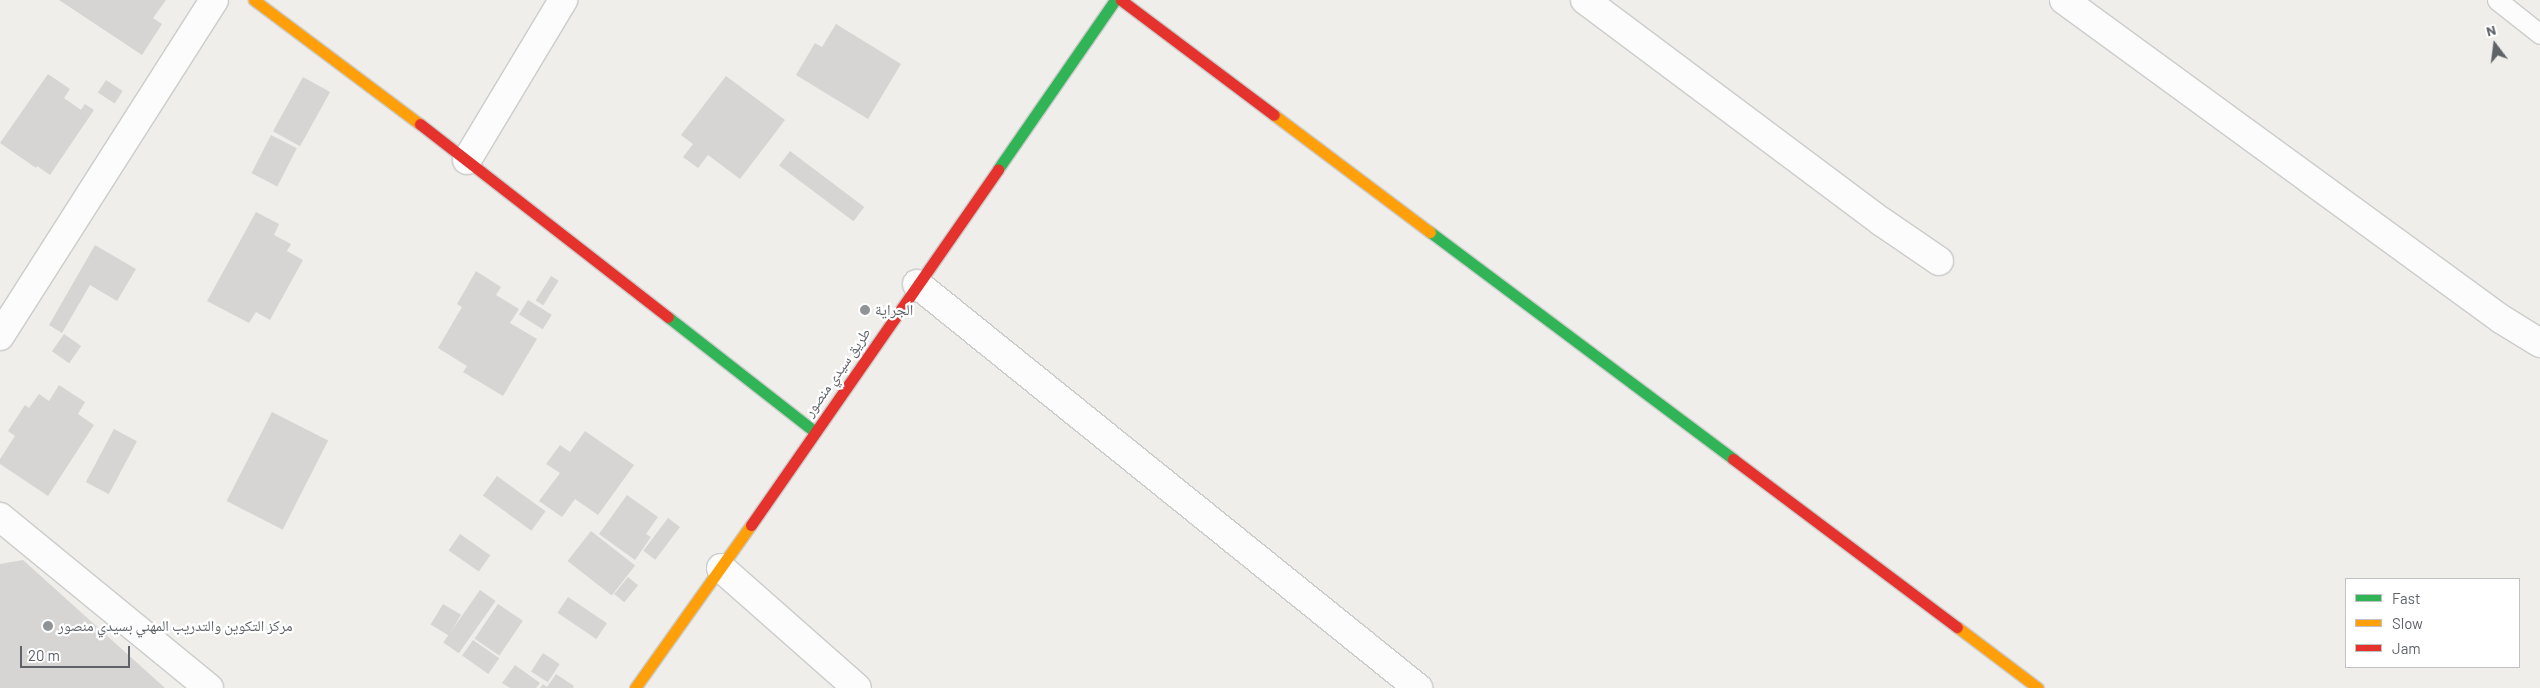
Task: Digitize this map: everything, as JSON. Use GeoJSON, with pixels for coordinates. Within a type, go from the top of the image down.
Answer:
{"type":"FeatureCollection","features":[{"type":"Feature","properties":{"kind":"street"},"geometry":{"type":"LineString","coordinates":[[0,336],[214,0]]}},
{"type":"Feature","properties":{"kind":"street"},"geometry":{"type":"LineString","coordinates":[[254,0],[467,160],[814,432]]}},
{"type":"Feature","properties":{"kind":"street"},"geometry":{"type":"LineString","coordinates":[[467,160],[563,0]]}},
{"type":"Feature","properties":{"kind":"street","name":"طريق سيدي منصور"},"geometry":{"type":"LineString","coordinates":[[639,687],[1115,0]]}},
{"type":"Feature","properties":{"kind":"street"},"geometry":{"type":"LineString","coordinates":[[1120,0],[2038,688]]}},
{"type":"Feature","properties":{"kind":"street"},"geometry":{"type":"LineString","coordinates":[[1585,0],[1875,216],[1940,260]]}},
{"type":"Feature","properties":{"kind":"street"},"geometry":{"type":"LineString","coordinates":[[2064,0],[2493,314],[2540,343]]}},
{"type":"Feature","properties":{"kind":"street"},"geometry":{"type":"LineString","coordinates":[[918,284],[1418,688]]}},
{"type":"Feature","properties":{"kind":"street"},"geometry":{"type":"LineString","coordinates":[[0,516],[209,688]]}},
{"type":"Feature","properties":{"kind":"street"},"geometry":{"type":"LineString","coordinates":[[721,568],[857,688]]}},
{"type":"Feature","properties":{"kind":"lane"},"geometry":{"type":"LineString","coordinates":[[2497,0],[2540,34]]}},
{"type":"Feature","properties":{"kind":"building"},"geometry":{"type":"Polygon","coordinates":[[[59,0],[166,0],[153,18],[162,24],[142,55],[59,0]]]}},
{"type":"Feature","properties":{"kind":"building"},"geometry":{"type":"Polygon","coordinates":[[[836,24],[901,64],[868,119],[796,75],[815,43],[822,47],[836,24]]]}},
{"type":"Feature","properties":{"kind":"building"},"geometry":{"type":"Polygon","coordinates":[[[48,74],[70,89],[64,98],[81,110],[85,104],[94,110],[50,175],[37,166],[36,168],[0,143],[48,74]]]}},
{"type":"Feature","properties":{"kind":"building"},"geometry":{"type":"Polygon","coordinates":[[[726,76],[785,120],[740,179],[708,155],[698,168],[683,157],[693,144],[681,135],[726,76]]]}},
{"type":"Feature","properties":{"kind":"building"},"geometry":{"type":"Polygon","coordinates":[[[303,77],[330,92],[300,146],[273,131],[303,77]]]}},
{"type":"Feature","properties":{"kind":"building"},"geometry":{"type":"Polygon","coordinates":[[[106,80],[123,91],[115,103],[98,93],[106,80]]]}},
{"type":"Feature","properties":{"kind":"building"},"geometry":{"type":"Polygon","coordinates":[[[271,135],[297,148],[277,186],[251,173],[271,135]]]}},
{"type":"Feature","properties":{"kind":"building"},"geometry":{"type":"Polygon","coordinates":[[[790,151],[864,207],[853,221],[779,165],[790,151]]]}},
{"type":"Feature","properties":{"kind":"building"},"geometry":{"type":"Polygon","coordinates":[[[256,212],[279,224],[274,235],[291,244],[287,251],[303,260],[270,320],[256,312],[249,323],[207,301],[256,212]]]}},
{"type":"Feature","properties":{"kind":"building"},"geometry":{"type":"Polygon","coordinates":[[[95,245],[136,269],[117,301],[90,285],[62,333],[49,325],[95,245]]]}},
{"type":"Feature","properties":{"kind":"building"},"geometry":{"type":"Polygon","coordinates":[[[476,271],[501,287],[496,295],[519,309],[510,323],[537,339],[503,396],[463,372],[467,366],[438,348],[462,307],[457,304],[476,271]]]}},
{"type":"Feature","properties":{"kind":"building"},"geometry":{"type":"Polygon","coordinates":[[[551,276],[559,281],[543,305],[536,301],[551,276]]]}},
{"type":"Feature","properties":{"kind":"building"},"geometry":{"type":"Polygon","coordinates":[[[528,300],[552,315],[543,329],[519,314],[528,300]]]}},
{"type":"Feature","properties":{"kind":"building"},"geometry":{"type":"Polygon","coordinates":[[[64,334],[81,346],[69,363],[52,351],[64,334]]]}},
{"type":"Feature","properties":{"kind":"building"},"geometry":{"type":"Polygon","coordinates":[[[59,385],[85,402],[78,414],[94,425],[48,496],[0,464],[0,459],[15,436],[8,431],[25,405],[29,408],[39,394],[49,401],[59,385]]]}},
{"type":"Feature","properties":{"kind":"building"},"geometry":{"type":"Polygon","coordinates":[[[272,412],[328,441],[283,530],[227,501],[272,412]]]}},
{"type":"Feature","properties":{"kind":"building"},"geometry":{"type":"Polygon","coordinates":[[[114,429],[137,441],[109,494],[86,482],[114,429]]]}},
{"type":"Feature","properties":{"kind":"building"},"geometry":{"type":"Polygon","coordinates":[[[585,431],[634,465],[598,515],[575,499],[562,517],[539,501],[560,473],[546,464],[560,445],[570,452],[585,431]]]}},
{"type":"Feature","properties":{"kind":"building"},"geometry":{"type":"Polygon","coordinates":[[[497,476],[546,511],[531,531],[483,495],[497,476]]]}},
{"type":"Feature","properties":{"kind":"building"},"geometry":{"type":"Polygon","coordinates":[[[627,495],[658,517],[646,534],[651,537],[635,560],[599,534],[627,495]]]}},
{"type":"Feature","properties":{"kind":"building"},"geometry":{"type":"Polygon","coordinates":[[[668,518],[680,527],[655,560],[643,551],[668,518]]]}},
{"type":"Feature","properties":{"kind":"building"},"geometry":{"type":"Polygon","coordinates":[[[591,531],[635,565],[612,595],[568,561],[591,531]]]}},
{"type":"Feature","properties":{"kind":"building"},"geometry":{"type":"Polygon","coordinates":[[[460,534],[490,555],[479,572],[449,550],[460,534]]]}},
{"type":"Feature","properties":{"kind":"building","name":"مركز التكوين والتدريب المهني بسيدي منصور"},"geometry":{"type":"Polygon","coordinates":[[[23,560],[165,688],[0,688],[0,564],[23,560]]]}},
{"type":"Feature","properties":{"kind":"building"},"geometry":{"type":"Polygon","coordinates":[[[628,577],[638,585],[624,602],[614,594],[628,577]]]}},
{"type":"Feature","properties":{"kind":"building"},"geometry":{"type":"Polygon","coordinates":[[[480,590],[496,601],[459,653],[443,642],[480,590]]]}},
{"type":"Feature","properties":{"kind":"building"},"geometry":{"type":"Polygon","coordinates":[[[568,597],[607,623],[596,639],[557,613],[568,597]]]}},
{"type":"Feature","properties":{"kind":"building"},"geometry":{"type":"Polygon","coordinates":[[[443,604],[461,615],[449,635],[431,625],[443,604]]]}},
{"type":"Feature","properties":{"kind":"building"},"geometry":{"type":"Polygon","coordinates":[[[498,604],[523,621],[499,656],[475,639],[498,604]]]}},
{"type":"Feature","properties":{"kind":"building"},"geometry":{"type":"Polygon","coordinates":[[[473,640],[499,658],[488,674],[462,656],[473,640]]]}},
{"type":"Feature","properties":{"kind":"building"},"geometry":{"type":"Polygon","coordinates":[[[543,653],[560,664],[548,682],[531,671],[543,653]]]}},
{"type":"Feature","properties":{"kind":"building"},"geometry":{"type":"Polygon","coordinates":[[[515,665],[540,683],[536,688],[510,688],[502,683],[515,665]]]}},
{"type":"Feature","properties":{"kind":"building"},"geometry":{"type":"Polygon","coordinates":[[[556,674],[574,686],[573,688],[540,688],[543,684],[547,687],[556,674]]]}},
{"type":"Feature","properties":{"kind":"traffic: fast"},"geometry":{"type":"LineString","coordinates":[[998,169],[1115,0]]}},
{"type":"Feature","properties":{"kind":"traffic: fast"},"geometry":{"type":"LineString","coordinates":[[1430,232],[1733,459]]}},
{"type":"Feature","properties":{"kind":"traffic: fast"},"geometry":{"type":"LineString","coordinates":[[668,317],[814,431]]}},
{"type":"Feature","properties":{"kind":"traffic: slow"},"geometry":{"type":"LineString","coordinates":[[254,0],[420,124]]}},
{"type":"Feature","properties":{"kind":"traffic: slow"},"geometry":{"type":"LineString","coordinates":[[1274,115],[1430,232]]}},
{"type":"Feature","properties":{"kind":"traffic: slow"},"geometry":{"type":"LineString","coordinates":[[635,688],[751,525]]}},
{"type":"Feature","properties":{"kind":"traffic: slow"},"geometry":{"type":"LineString","coordinates":[[1957,627],[2038,688]]}},
{"type":"Feature","properties":{"kind":"traffic: jam"},"geometry":{"type":"LineString","coordinates":[[1121,0],[1274,115]]}},
{"type":"Feature","properties":{"kind":"traffic: jam"},"geometry":{"type":"LineString","coordinates":[[420,124],[668,317]]}},
{"type":"Feature","properties":{"kind":"traffic: jam"},"geometry":{"type":"LineString","coordinates":[[751,525],[998,169]]}},
{"type":"Feature","properties":{"kind":"traffic: jam"},"geometry":{"type":"LineString","coordinates":[[1733,459],[1957,627]]}},
{"type":"Feature","properties":{"kind":"place","name":"الجراية"},"geometry":{"type":"Point","coordinates":[865,310]}},
{"type":"Feature","properties":{"kind":"place","name":"مركز التكوين والتدريب المهني بسيدي منصور"},"geometry":{"type":"Point","coordinates":[48,626]}}]}
